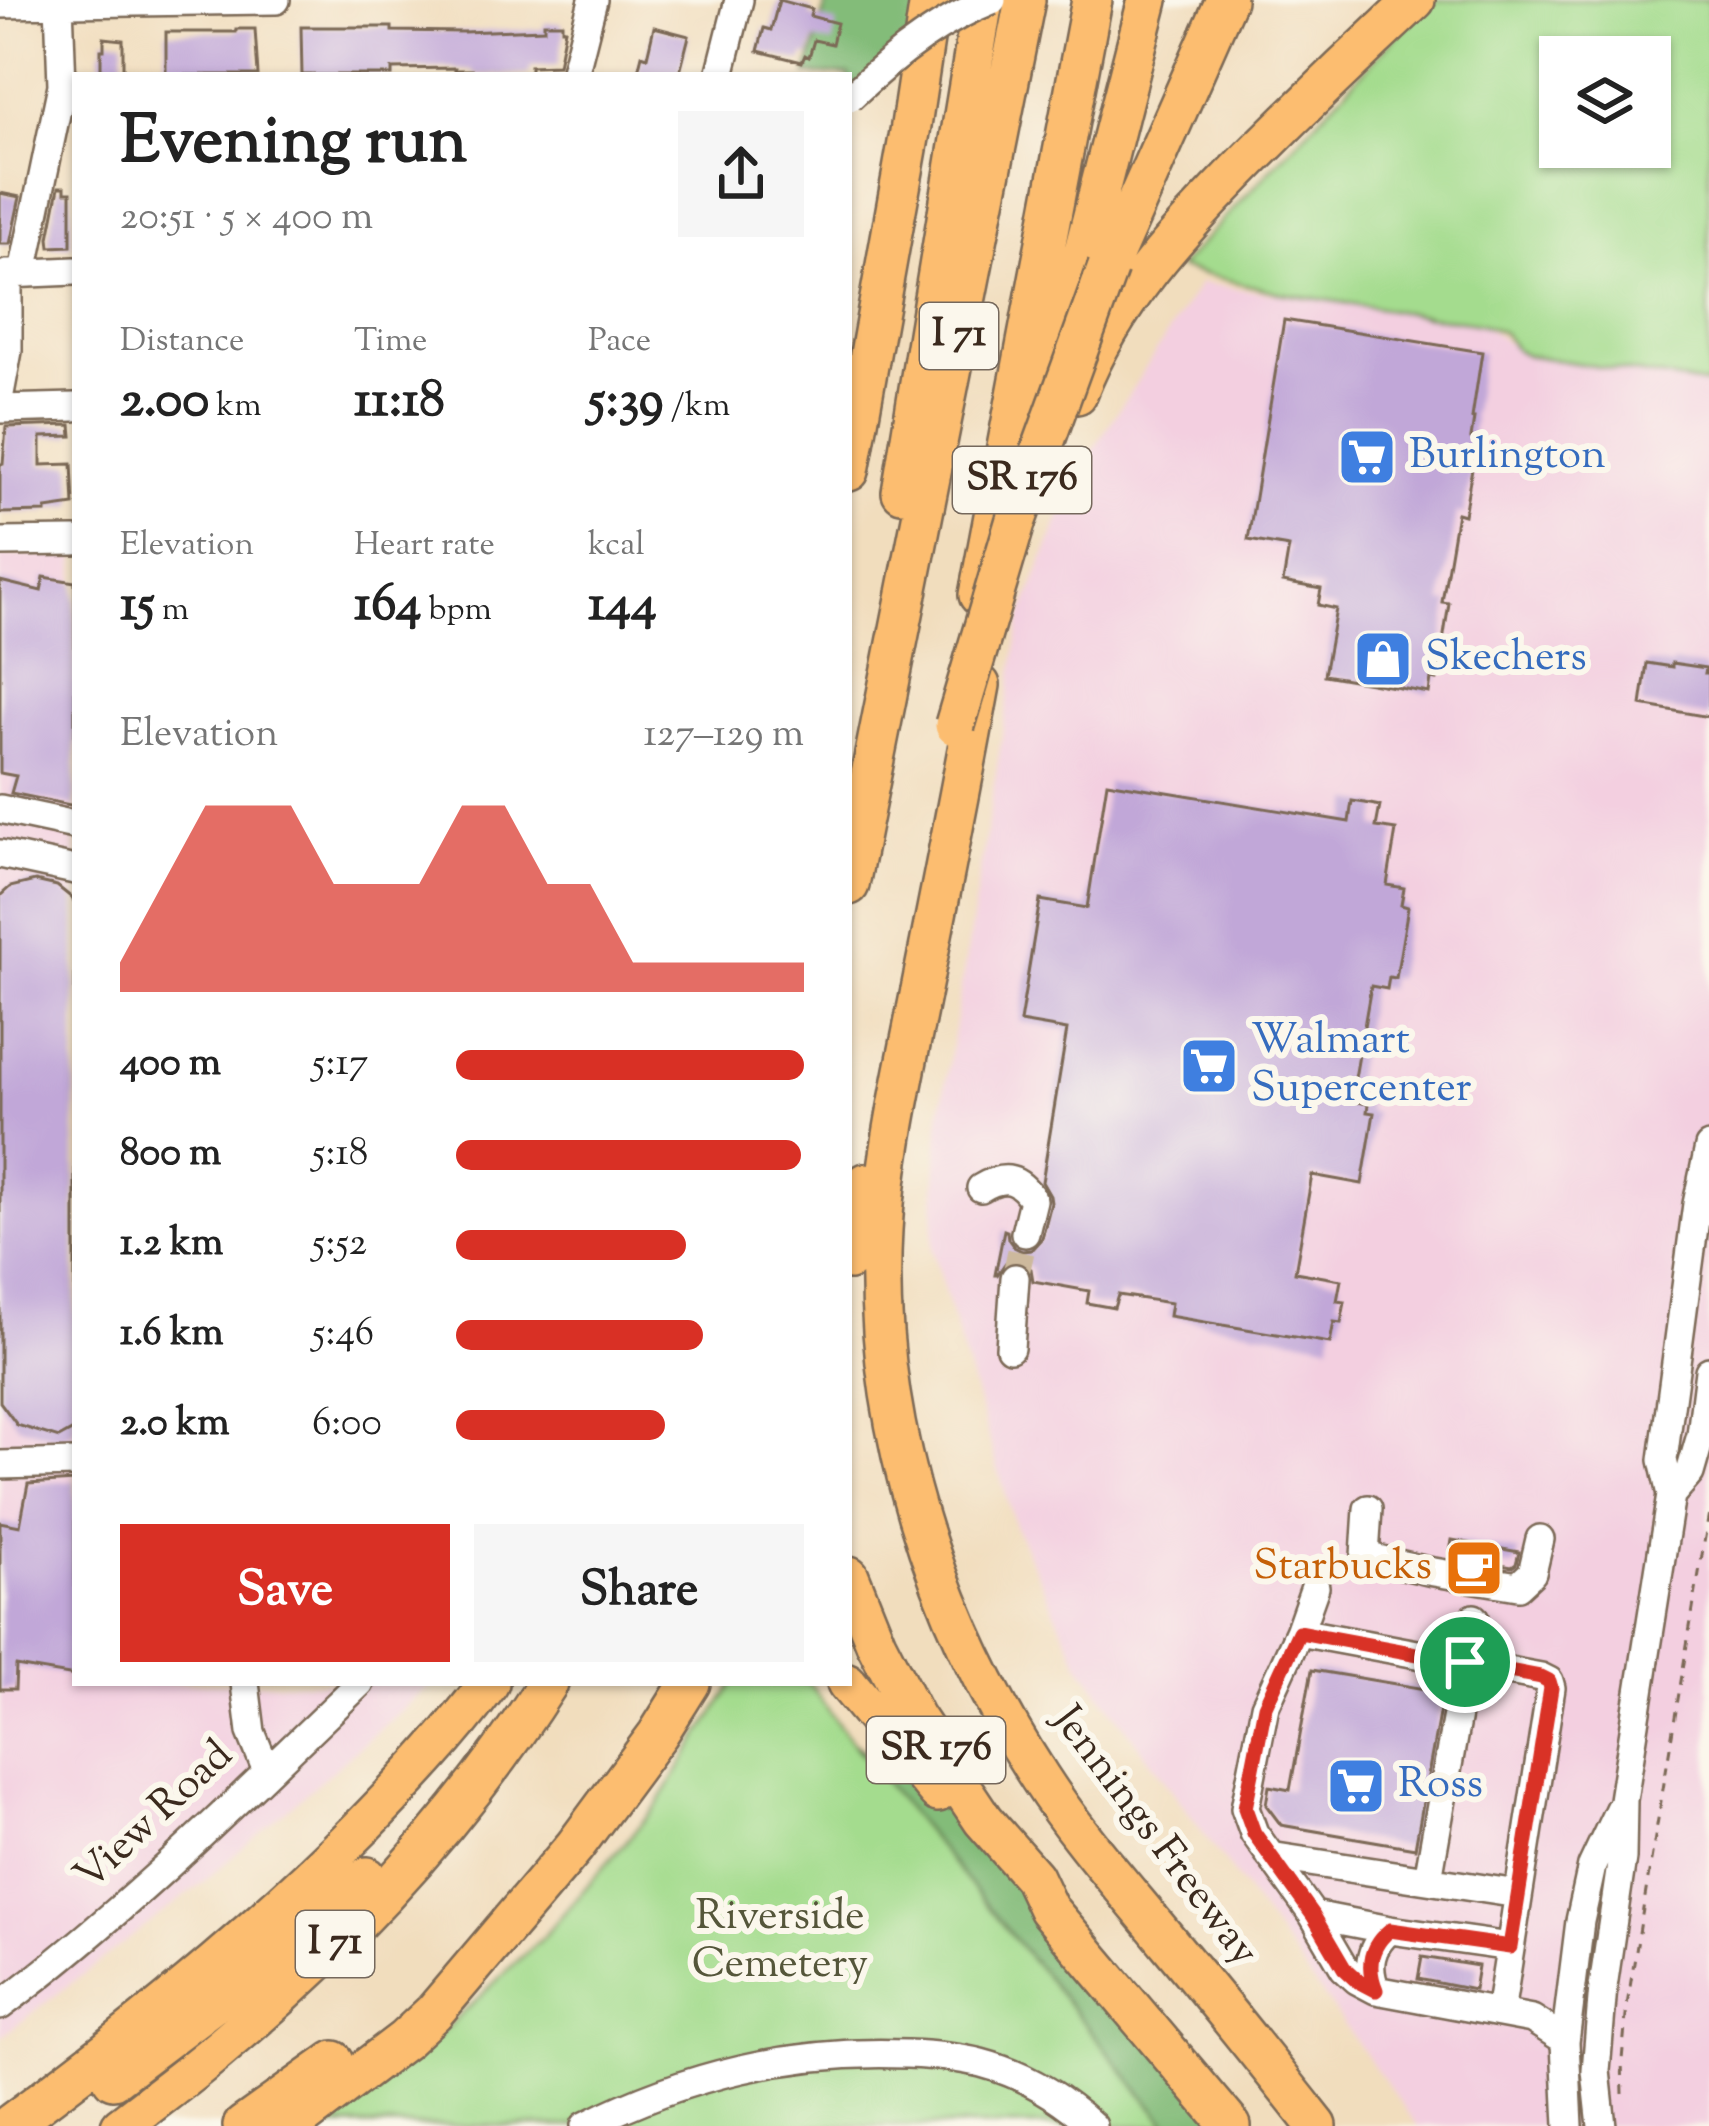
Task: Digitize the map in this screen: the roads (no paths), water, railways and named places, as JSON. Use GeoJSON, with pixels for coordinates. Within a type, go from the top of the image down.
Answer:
{"type":"FeatureCollection","features":[{"type":"Feature","properties":{"kind":"highway"},"geometry":{"type":"LineString","coordinates":[[852,454],[930,0]]}},
{"type":"Feature","properties":{"kind":"highway"},"geometry":{"type":"LineString","coordinates":[[852,768],[988,0]]}},
{"type":"Feature","properties":{"kind":"highway","name":"I 71"},"geometry":{"type":"LineString","coordinates":[[852,870],[1025,0]]}},
{"type":"Feature","properties":{"kind":"highway","name":"I 71"},"geometry":{"type":"LineString","coordinates":[[852,1246],[965,719],[1092,0]]}},
{"type":"Feature","properties":{"kind":"highway"},"geometry":{"type":"LineString","coordinates":[[1096,259],[1148,0]]}},
{"type":"Feature","properties":{"kind":"highway"},"geometry":{"type":"LineString","coordinates":[[965,719],[1016,523],[1170,0]]}},
{"type":"Feature","properties":{"kind":"highway"},"geometry":{"type":"LineString","coordinates":[[1182,71],[1197,0]]}},
{"type":"Feature","properties":{"kind":"highway"},"geometry":{"type":"LineString","coordinates":[[1096,259],[1182,71],[1226,0]]}},
{"type":"Feature","properties":{"kind":"highway"},"geometry":{"type":"LineString","coordinates":[[965,719],[1046,477],[1082,380],[1108,329],[1155,259],[1210,199],[1415,0]]}},
{"type":"Feature","properties":{"kind":"highway","name":"Jennings Freeway"},"geometry":{"type":"LineString","coordinates":[[965,719],[892,1141],[882,1228],[880,1312],[904,1462],[934,1566],[963,1637],[1040,1778],[1089,1846],[1317,2126]]}},
{"type":"Feature","properties":{"kind":"highway","name":"SR 176"},"geometry":{"type":"LineString","coordinates":[[852,1583],[914,1717],[983,1820],[1033,1877],[1048,1909],[1231,2126]]}},
{"type":"Feature","properties":{"kind":"highway"},"geometry":{"type":"LineString","coordinates":[[8,2126],[121,2041],[301,1888],[425,1761],[487,1686]]}},
{"type":"Feature","properties":{"kind":"highway","name":"I 71"},"geometry":{"type":"LineString","coordinates":[[121,2126],[214,2054],[341,1937],[447,1820],[546,1686]]}},
{"type":"Feature","properties":{"kind":"highway","name":"I 71"},"geometry":{"type":"LineString","coordinates":[[243,2126],[425,1992],[503,1920],[575,1846],[688,1686]]}},
{"type":"Feature","properties":{"kind":"highway"},"geometry":{"type":"LineString","coordinates":[[851,1686],[1019,1885],[1048,1909]]}},
{"type":"Feature","properties":{"kind":"highway"},"geometry":{"type":"LineString","coordinates":[[46,2126],[286,1948],[517,1730]]}},
{"type":"Feature","properties":{"kind":"highway"},"geometry":{"type":"LineString","coordinates":[[291,2126],[434,2012],[575,1846]]}},
{"type":"Feature","properties":{"kind":"street"},"geometry":{"type":"LineString","coordinates":[[0,4],[276,0]]}},
{"type":"Feature","properties":{"kind":"street"},"geometry":{"type":"LineString","coordinates":[[575,72],[593,0]]}},
{"type":"Feature","properties":{"kind":"street"},"geometry":{"type":"LineString","coordinates":[[721,72],[740,0]]}},
{"type":"Feature","properties":{"kind":"street"},"geometry":{"type":"LineString","coordinates":[[852,95],[928,34],[988,0]]}},
{"type":"Feature","properties":{"kind":"street"},"geometry":{"type":"LineString","coordinates":[[0,394],[8,351],[10,273],[64,135],[59,3]]}},
{"type":"Feature","properties":{"kind":"street"},"geometry":{"type":"LineString","coordinates":[[10,273],[72,271]]}},
{"type":"Feature","properties":{"kind":"street"},"geometry":{"type":"LineString","coordinates":[[0,409],[72,407]]}},
{"type":"Feature","properties":{"kind":"street"},"geometry":{"type":"LineString","coordinates":[[0,542],[72,541]]}},
{"type":"Feature","properties":{"kind":"street"},"geometry":{"type":"LineString","coordinates":[[0,809],[72,824]]}},
{"type":"Feature","properties":{"kind":"street"},"geometry":{"type":"LineString","coordinates":[[0,854],[72,869]]}},
{"type":"Feature","properties":{"kind":"street"},"geometry":{"type":"LineString","coordinates":[[1602,2126],[1596,2071],[1622,1858],[1623,1800],[1671,1495],[1663,1460],[1696,1204],[1709,1148]]}},
{"type":"Feature","properties":{"kind":"street"},"geometry":{"type":"LineString","coordinates":[[982,1188],[1003,1180],[1021,1185],[1033,1200],[1025,1233]]}},
{"type":"Feature","properties":{"kind":"street"},"geometry":{"type":"LineString","coordinates":[[1010,1348],[1015,1278]]}},
{"type":"Feature","properties":{"kind":"street"},"geometry":{"type":"LineString","coordinates":[[1671,1495],[1690,1473],[1709,1372]]}},
{"type":"Feature","properties":{"kind":"street"},"geometry":{"type":"LineString","coordinates":[[0,1465],[72,1463]]}},
{"type":"Feature","properties":{"kind":"street"},"geometry":{"type":"LineString","coordinates":[[1368,1508],[1365,1556],[1427,1571],[1518,1586],[1532,1573],[1540,1539]]}},
{"type":"Feature","properties":{"kind":"street"},"geometry":{"type":"LineString","coordinates":[[1315,1587],[1265,1706],[1245,1808],[1254,1833],[1313,1915],[1344,1968],[1357,1980],[1376,1990],[1532,2019],[1565,2040]]}},
{"type":"Feature","properties":{"kind":"street"},"geometry":{"type":"LineString","coordinates":[[1428,1879],[1474,1618]]}},
{"type":"Feature","properties":{"kind":"street"},"geometry":{"type":"LineString","coordinates":[[1299,1632],[1549,1681],[1500,2013]]}},
{"type":"Feature","properties":{"kind":"street"},"geometry":{"type":"LineString","coordinates":[[245,1686],[251,1732],[267,1771]]}},
{"type":"Feature","properties":{"kind":"street","name":"View Road"},"geometry":{"type":"LineString","coordinates":[[0,2006],[57,1964],[357,1686]]}},
{"type":"Feature","properties":{"kind":"street"},"geometry":{"type":"LineString","coordinates":[[1569,2126],[1565,2040],[1580,1921],[1592,1866],[1623,1800]]}},
{"type":"Feature","properties":{"kind":"street"},"geometry":{"type":"LineString","coordinates":[[1270,1856],[1518,1894]]}},
{"type":"Feature","properties":{"kind":"street"},"geometry":{"type":"LineString","coordinates":[[1313,1915],[1510,1947]]}},
{"type":"Feature","properties":{"kind":"street"},"geometry":{"type":"LineString","coordinates":[[1376,1990],[1370,1965],[1373,1951],[1390,1930]]}},
{"type":"Feature","properties":{"kind":"street"},"geometry":{"type":"LineString","coordinates":[[1532,2019],[1570,2004]]}},
{"type":"Feature","properties":{"kind":"street"},"geometry":{"type":"LineString","coordinates":[[585,2126],[689,2083],[803,2056],[866,2052],[981,2062],[1036,2085],[1093,2126]]}},
{"type":"Feature","properties":{"kind":"tunnel"},"geometry":{"type":"LineString","coordinates":[[1015,1278],[1025,1233]]}},
{"type":"Feature","properties":{"kind":"place","name":"Burlington"},"geometry":{"type":"Point","coordinates":[1367,457]}},
{"type":"Feature","properties":{"kind":"place","name":"Skechers"},"geometry":{"type":"Point","coordinates":[1383,659]}},
{"type":"Feature","properties":{"kind":"place","name":"Walmart Supercenter"},"geometry":{"type":"Point","coordinates":[1209,1066]}},
{"type":"Feature","properties":{"kind":"place","name":"Starbucks"},"geometry":{"type":"Point","coordinates":[1474,1568]}},
{"type":"Feature","properties":{"kind":"place","name":"Ross"},"geometry":{"type":"Point","coordinates":[1356,1786]}},
{"type":"Feature","properties":{"kind":"park label","name":"Riverside Cemetery"},"geometry":{"type":"Point","coordinates":[780,1942]}}]}
